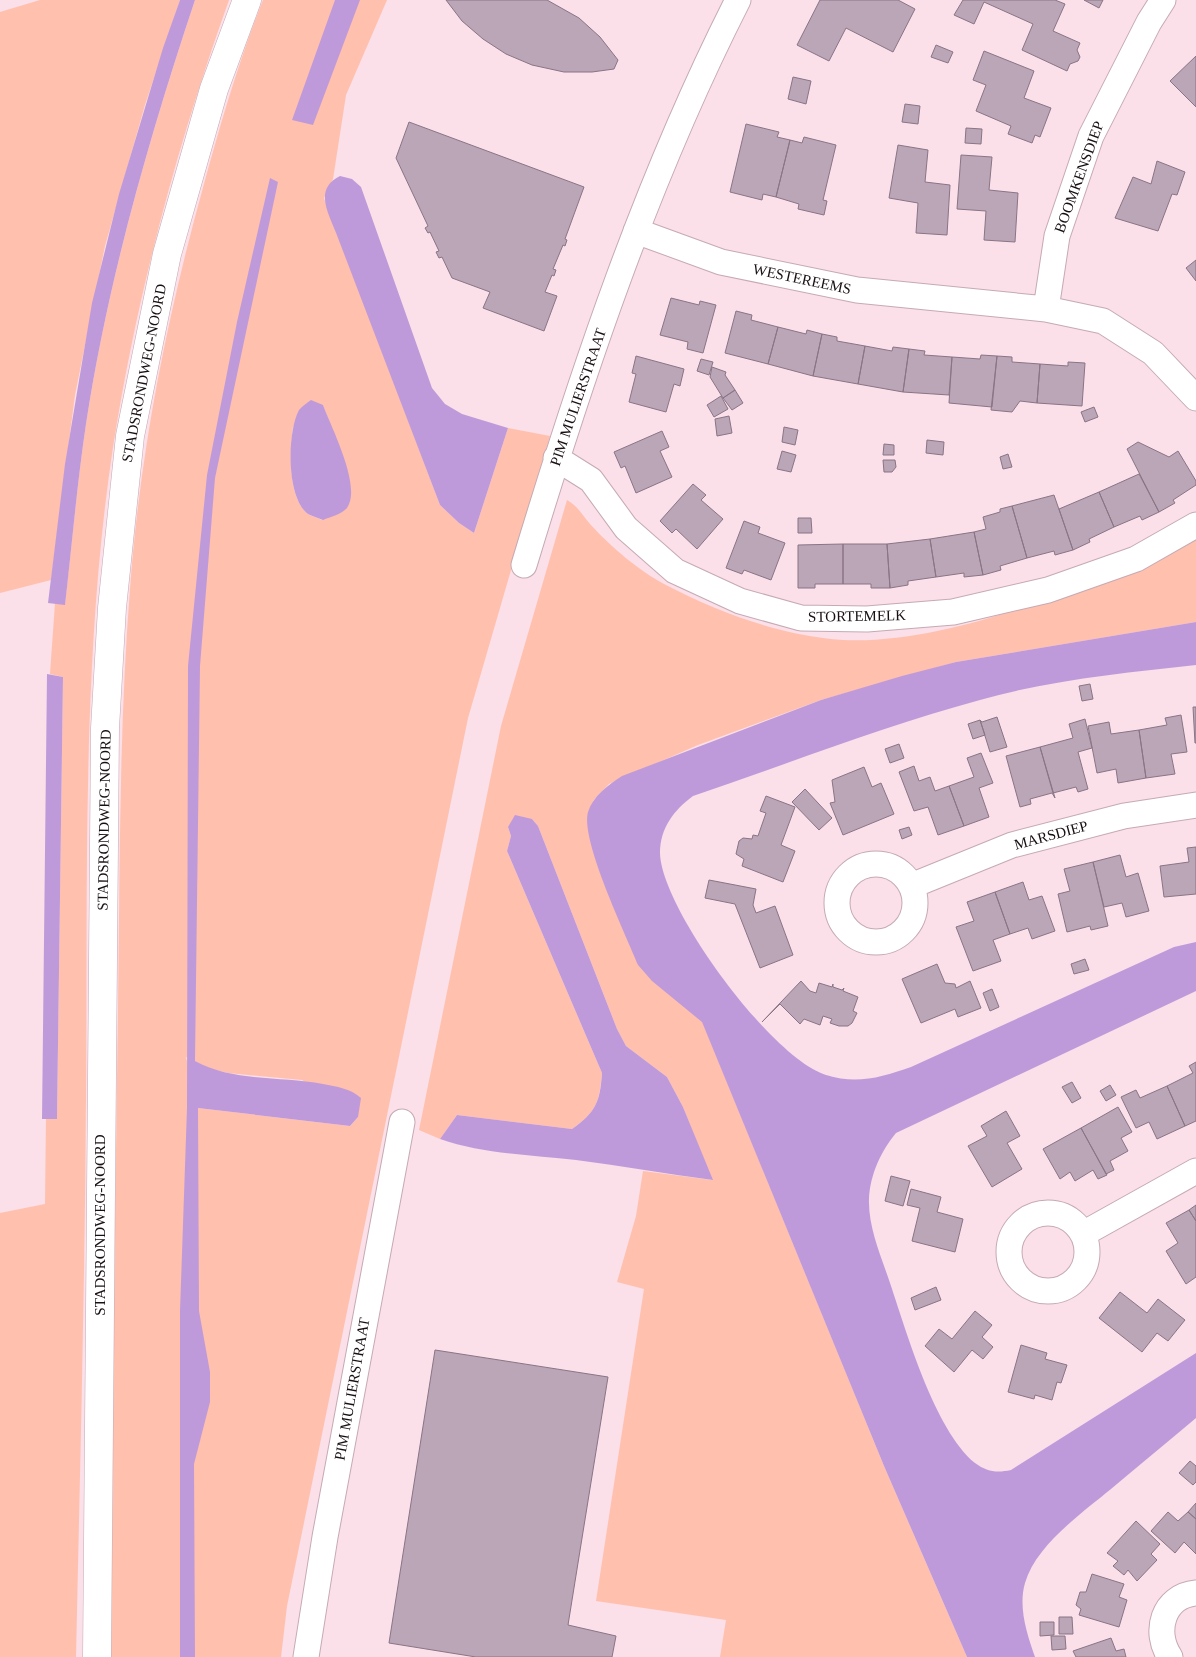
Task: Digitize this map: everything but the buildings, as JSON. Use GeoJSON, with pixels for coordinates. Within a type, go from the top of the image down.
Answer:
{"type":"FeatureCollection","features":[{"type":"Feature","properties":{"kind":"main road","name":"STADSRONDWEG-NOORD"},"geometry":{"type":"LineString","coordinates":[[97,1657],[105,728],[112,608],[130,436],[167,254],[214,89],[246,0]]}},
{"type":"Feature","properties":{"kind":"street"},"geometry":{"type":"LineString","coordinates":[[636,231],[701,73],[738,0]]}},
{"type":"Feature","properties":{"kind":"street","name":"BOOMKENSDIEP"},"geometry":{"type":"LineString","coordinates":[[1046,309],[1057,236],[1092,136],[1149,22],[1163,0]]}},
{"type":"Feature","properties":{"kind":"street","name":"WESTEREEMS"},"geometry":{"type":"LineString","coordinates":[[636,231],[721,262],[857,290],[1046,309],[1102,322],[1153,353],[1196,398]]}},
{"type":"Feature","properties":{"kind":"street","name":"PIM MULIERSTRAAT"},"geometry":{"type":"LineString","coordinates":[[524,565],[556,458],[636,231]]}},
{"type":"Feature","properties":{"kind":"street","name":"STORTEMELK"},"geometry":{"type":"LineString","coordinates":[[556,458],[591,480],[626,528],[675,571],[740,601],[800,618],[867,619],[953,612],[1038,592],[1136,560],[1196,524]]}},
{"type":"Feature","properties":{"kind":"street","name":"MARSDIEP"},"geometry":{"type":"LineString","coordinates":[[911,886],[1012,845],[1124,816],[1196,805]]}},
{"type":"Feature","properties":{"kind":"street","name":"PIM MULIERSTRAAT"},"geometry":{"type":"LineString","coordinates":[[306,1657],[325,1537],[402,1122]]}},
{"type":"Feature","properties":{"kind":"street"},"geometry":{"type":"LineString","coordinates":[[1083,1234],[1196,1171]]}},
{"type":"Feature","properties":{"kind":"street"},"geometry":{"type":"LineString","coordinates":[[1170,1657],[1164,1648],[1160,1636],[1161,1622],[1167,1609],[1177,1600],[1196,1593]]}},
{"type":"Feature","properties":{"kind":"shaded area"},"geometry":{"type":"Polygon","coordinates":[[[40,0],[180,0],[145,105],[105,246],[75,395],[51,580],[0,593],[0,12],[40,0]]]}},
{"type":"Feature","properties":{"kind":"shaded area"},"geometry":{"type":"Polygon","coordinates":[[[180,0],[195,0],[146,157],[106,316],[86,424],[65,605],[48,603],[65,464],[92,303],[119,194],[163,48],[180,0]]]}},
{"type":"Feature","properties":{"kind":"shaded area"},"geometry":{"type":"Polygon","coordinates":[[[195,0],[229,0],[192,110],[160,220],[134,333],[113,447],[96,607],[88,769],[85,1234],[76,1657],[0,1657],[0,1213],[45,1204],[46,1118],[57,1119],[63,677],[50,674],[55,603],[65,604],[86,424],[95,370],[118,263],[146,157],[195,0]]]}},
{"type":"Feature","properties":{"kind":"shaded area"},"geometry":{"type":"Polygon","coordinates":[[[263,0],[387,0],[346,95],[333,179],[324,198],[440,505],[459,523],[474,533],[508,428],[550,436],[468,718],[287,1606],[281,1657],[109,1657],[121,799],[126,641],[130,589],[148,435],[167,334],[178,284],[217,138],[263,0]],[[323,405],[293,427],[291,448],[293,485],[296,497],[301,507],[308,514],[322,520],[337,443],[323,405]],[[186,1057],[198,1108],[350,1126],[358,1117],[302,1080],[228,1073],[211,1069],[186,1057]]]}},
{"type":"Feature","properties":{"kind":"shaded area"},"geometry":{"type":"Polygon","coordinates":[[[335,0],[360,0],[313,125],[292,120],[335,0]]]}},
{"type":"Feature","properties":{"kind":"shaded area"},"geometry":{"type":"Polygon","coordinates":[[[340,176],[352,179],[361,187],[432,388],[445,404],[462,414],[508,428],[474,533],[459,523],[440,505],[328,212],[325,196],[327,188],[340,176]]]}},
{"type":"Feature","properties":{"kind":"shaded area"},"geometry":{"type":"Polygon","coordinates":[[[270,178],[278,182],[215,478],[200,666],[195,1061],[210,1068],[241,1075],[338,1087],[348,1090],[361,1098],[358,1117],[350,1126],[198,1108],[199,1311],[210,1372],[210,1402],[194,1464],[195,1657],[180,1657],[180,1311],[187,1108],[188,666],[207,475],[237,322],[270,178]]]}},
{"type":"Feature","properties":{"kind":"shaded area"},"geometry":{"type":"Polygon","coordinates":[[[311,400],[323,405],[339,443],[351,486],[351,499],[347,508],[339,514],[323,520],[308,514],[301,506],[292,480],[291,448],[295,420],[299,410],[311,400]]]}},
{"type":"Feature","properties":{"kind":"shaded area"},"geometry":{"type":"Polygon","coordinates":[[[567,500],[577,508],[616,550],[646,573],[666,585],[708,605],[752,622],[797,634],[843,640],[887,639],[935,632],[1004,613],[1039,600],[1196,527],[1196,622],[956,662],[821,700],[698,745],[609,784],[593,801],[692,1013],[702,1021],[884,1466],[967,1657],[720,1657],[726,1620],[596,1601],[644,1289],[617,1282],[636,1216],[643,1171],[712,1180],[683,1107],[667,1077],[626,1046],[617,1029],[538,826],[532,819],[508,827],[511,836],[507,851],[602,1073],[598,1099],[587,1117],[572,1129],[457,1115],[440,1139],[419,1130],[501,726],[567,500]]]}},
{"type":"Feature","properties":{"kind":"shaded area"},"geometry":{"type":"Polygon","coordinates":[[[1196,622],[1196,665],[1087,678],[1033,687],[908,721],[693,796],[669,820],[662,836],[660,853],[665,878],[679,909],[723,979],[777,1041],[803,1063],[826,1075],[837,1078],[859,1080],[890,1074],[911,1067],[1174,947],[1196,942],[1196,991],[896,1133],[881,1155],[874,1172],[869,1199],[873,1231],[914,1353],[947,1428],[960,1448],[979,1466],[992,1471],[1011,1470],[1196,1353],[1196,1418],[1074,1519],[1049,1543],[1031,1569],[1025,1583],[1022,1601],[1026,1630],[1035,1657],[967,1657],[884,1466],[702,1022],[652,981],[638,965],[597,865],[587,825],[588,812],[597,796],[622,776],[821,700],[956,662],[1196,622]]]}},
{"type":"Feature","properties":{"kind":"shaded area"},"geometry":{"type":"Polygon","coordinates":[[[47,674],[63,677],[57,1119],[42,1119],[47,674]]]}},
{"type":"Feature","properties":{"kind":"shaded area"},"geometry":{"type":"Polygon","coordinates":[[[515,815],[532,819],[538,826],[617,1029],[626,1046],[667,1077],[683,1107],[713,1180],[576,1160],[490,1151],[440,1139],[457,1115],[572,1129],[592,1111],[600,1092],[602,1073],[507,851],[511,836],[508,827],[515,815]]]}}]}
